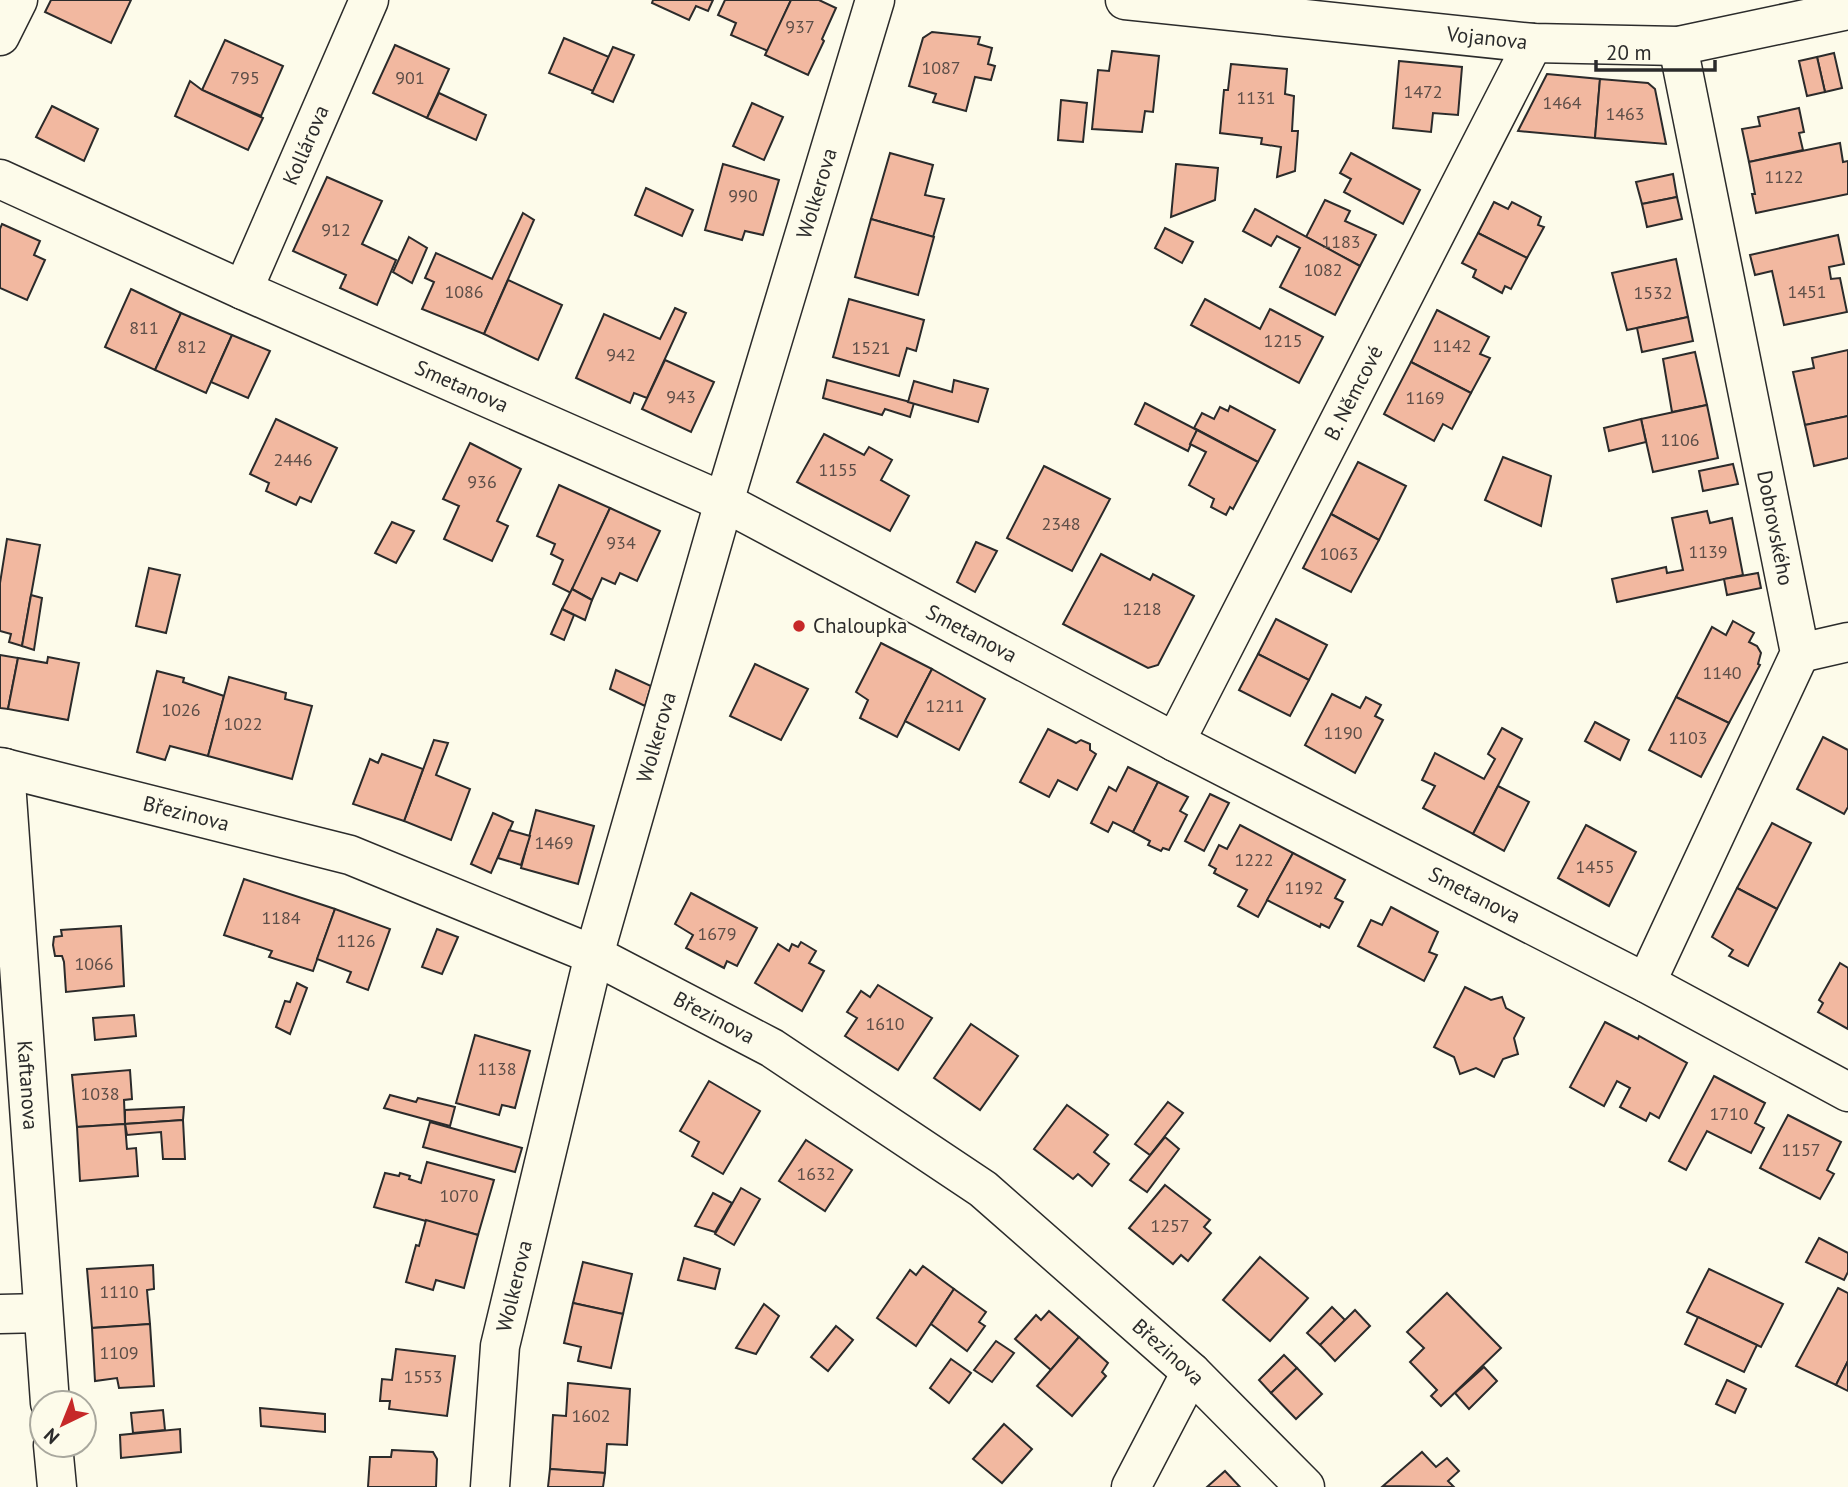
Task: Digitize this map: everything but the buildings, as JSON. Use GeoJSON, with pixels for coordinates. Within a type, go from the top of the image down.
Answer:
{"type":"FeatureCollection","features":[{"type":"Feature","properties":{"kind":"street"},"geometry":{"type":"LineString","coordinates":[[0,37],[18,0]]}},
{"type":"Feature","properties":{"kind":"street","name":"Kollárova"},"geometry":{"type":"LineString","coordinates":[[243,290],[369,0]]}},
{"type":"Feature","properties":{"kind":"street","name":"Wolkerova"},"geometry":{"type":"LineString","coordinates":[[490,1487],[500,1346],[594,955],[724,502],[875,0]]}},
{"type":"Feature","properties":{"kind":"street","name":"Vojanova"},"geometry":{"type":"LineString","coordinates":[[1125,0],[1533,43],[1678,46],[1848,10]]}},
{"type":"Feature","properties":{"kind":"street","name":"B. Němcové"},"geometry":{"type":"LineString","coordinates":[[1175,742],[1533,43]]}},
{"type":"Feature","properties":{"kind":"street","name":"Dobrovského"},"geometry":{"type":"LineString","coordinates":[[1678,46],[1800,653]]}},
{"type":"Feature","properties":{"kind":"street","name":"Smetanova"},"geometry":{"type":"LineString","coordinates":[[0,179],[243,290],[724,502],[1175,742],[1646,983],[1848,1091]]}},
{"type":"Feature","properties":{"kind":"street"},"geometry":{"type":"LineString","coordinates":[[1646,983],[1800,653],[1848,642]]}},
{"type":"Feature","properties":{"kind":"street","name":"Březinova"},"geometry":{"type":"LineString","coordinates":[[3,768],[350,855],[594,955],[772,1048],[983,1189],[1191,1372],[1305,1487]]}},
{"type":"Feature","properties":{"kind":"street","name":"Kaftanova"},"geometry":{"type":"LineString","coordinates":[[3,768],[49,1389]]}},
{"type":"Feature","properties":{"kind":"street"},"geometry":{"type":"LineString","coordinates":[[0,1314],[43,1313]]}},
{"type":"Feature","properties":{"kind":"street"},"geometry":{"type":"LineString","coordinates":[[1131,1487],[1191,1372]]}},
{"type":"Feature","properties":{"kind":"street"},"geometry":{"type":"LineString","coordinates":[[55,1459],[57,1487]]}},
{"type":"Feature","properties":{"kind":"place","name":"Chaloupka"},"geometry":{"type":"Point","coordinates":[799,626]}}]}
